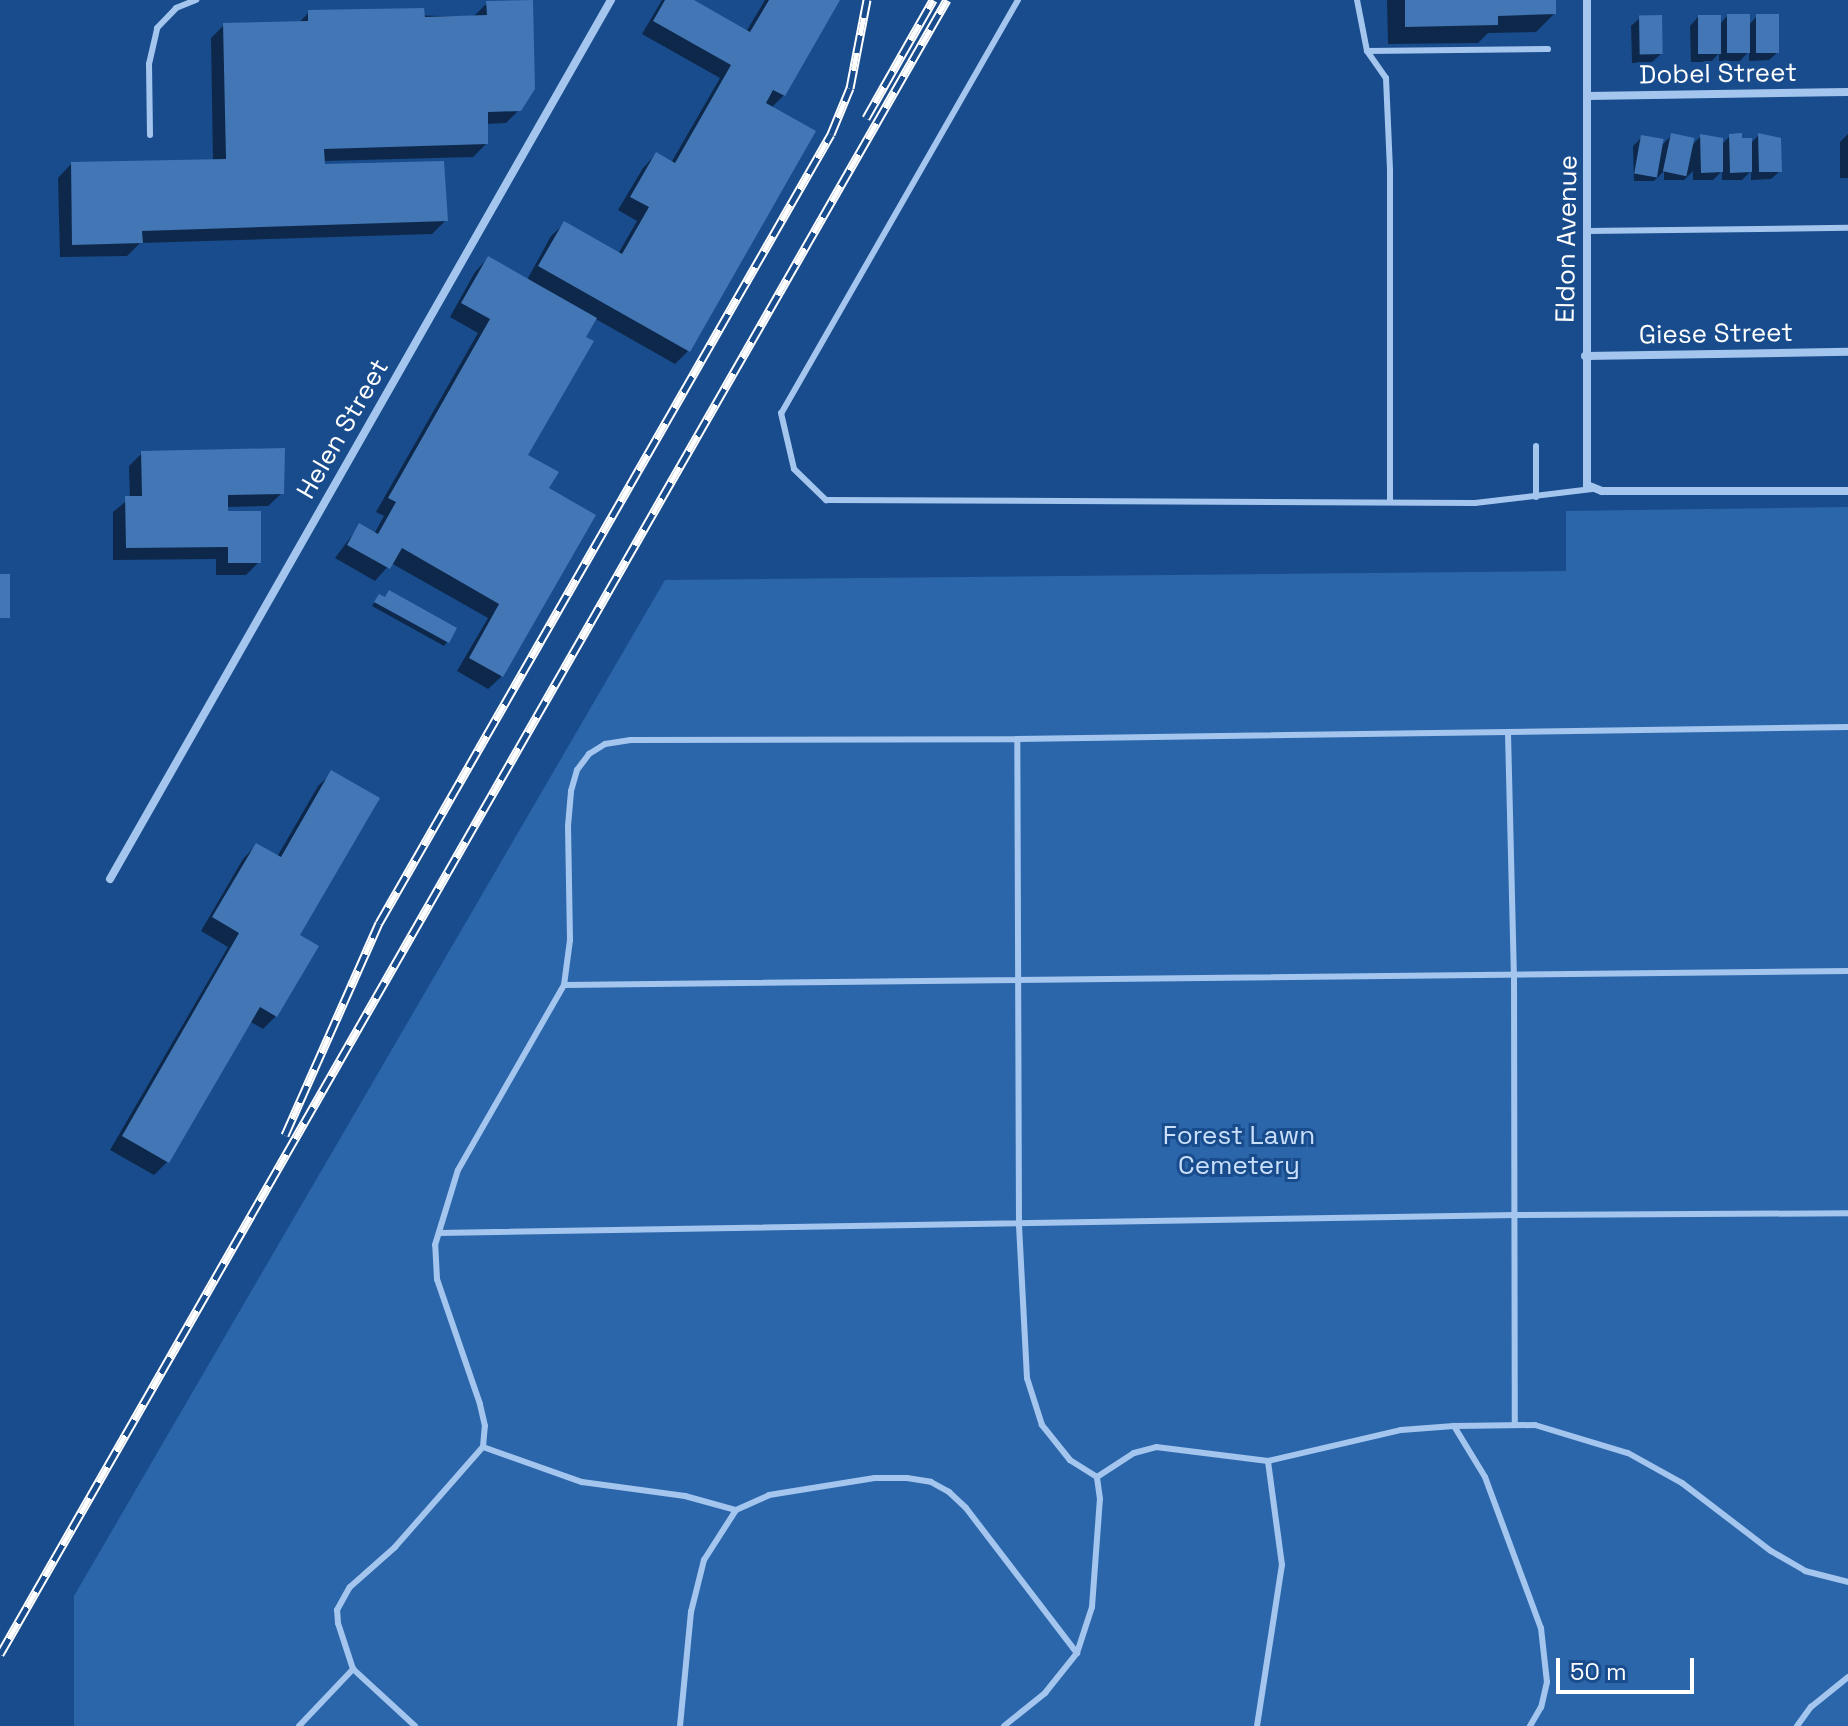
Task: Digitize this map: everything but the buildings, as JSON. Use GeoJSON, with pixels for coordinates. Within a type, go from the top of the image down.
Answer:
{"type":"FeatureCollection","features":[{"type":"Feature","properties":{"kind":"street","name":"Helen Street"},"geometry":{"type":"LineString","coordinates":[[110,879],[611,0]]}},
{"type":"Feature","properties":{"kind":"street","name":"Eldon Avenue"},"geometry":{"type":"LineString","coordinates":[[1587,0],[1586,479],[1592,489]]}},
{"type":"Feature","properties":{"kind":"street","name":"Dobel Street"},"geometry":{"type":"LineString","coordinates":[[1588,96],[1848,92]]}},
{"type":"Feature","properties":{"kind":"street","name":"Giese Street"},"geometry":{"type":"LineString","coordinates":[[1585,356],[1848,352]]}},
{"type":"Feature","properties":{"kind":"street"},"geometry":{"type":"LineString","coordinates":[[1592,489],[1848,491]]}},
{"type":"Feature","properties":{"kind":"lane"},"geometry":{"type":"LineString","coordinates":[[150,135],[149,64],[157,28],[176,8],[196,0]]}},
{"type":"Feature","properties":{"kind":"lane"},"geometry":{"type":"LineString","coordinates":[[1018,0],[781,413],[794,469],[826,500],[1475,503],[1592,489]]}},
{"type":"Feature","properties":{"kind":"lane"},"geometry":{"type":"LineString","coordinates":[[1357,0],[1367,51],[1386,78],[1390,171],[1390,501]]}},
{"type":"Feature","properties":{"kind":"lane"},"geometry":{"type":"LineString","coordinates":[[1367,51],[1548,49]]}},
{"type":"Feature","properties":{"kind":"lane"},"geometry":{"type":"LineString","coordinates":[[1587,231],[1848,228]]}},
{"type":"Feature","properties":{"kind":"lane"},"geometry":{"type":"LineString","coordinates":[[1536,446],[1536,497]]}},
{"type":"Feature","properties":{"kind":"lane"},"geometry":{"type":"LineString","coordinates":[[415,1726],[353,1669],[338,1623],[340,1600],[395,1547],[483,1447],[485,1426],[480,1404],[437,1279],[434,1258],[458,1170],[564,985],[570,940],[568,826],[571,791],[577,770],[589,754],[605,744],[631,740],[1017,739],[1848,727]]}},
{"type":"Feature","properties":{"kind":"lane"},"geometry":{"type":"LineString","coordinates":[[1508,733],[1514,973],[1515,1423]]}},
{"type":"Feature","properties":{"kind":"lane"},"geometry":{"type":"LineString","coordinates":[[1004,1726],[1055,1683],[1077,1653],[1090,1618],[1097,1567],[1100,1499],[1097,1477],[1053,1443],[1033,1404],[1025,1365],[1019,1225],[1017,739]]}},
{"type":"Feature","properties":{"kind":"lane"},"geometry":{"type":"LineString","coordinates":[[564,985],[1848,971]]}},
{"type":"Feature","properties":{"kind":"lane"},"geometry":{"type":"LineString","coordinates":[[439,1233],[1516,1215],[1848,1213]]}},
{"type":"Feature","properties":{"kind":"lane"},"geometry":{"type":"LineString","coordinates":[[1097,1477],[1134,1453],[1156,1447],[1268,1461],[1401,1430],[1515,1423],[1564,1432],[1628,1453],[1682,1483],[1771,1551],[1805,1571],[1848,1582]]}},
{"type":"Feature","properties":{"kind":"lane"},"geometry":{"type":"LineString","coordinates":[[1454,1426],[1485,1477],[1541,1628],[1547,1682],[1541,1707],[1530,1726]]}},
{"type":"Feature","properties":{"kind":"lane"},"geometry":{"type":"LineString","coordinates":[[483,1447],[582,1482],[685,1496],[736,1510]]}},
{"type":"Feature","properties":{"kind":"lane"},"geometry":{"type":"LineString","coordinates":[[1257,1726],[1282,1565],[1268,1461]]}},
{"type":"Feature","properties":{"kind":"lane"},"geometry":{"type":"LineString","coordinates":[[680,1726],[695,1585],[716,1537],[736,1510],[769,1495],[862,1480],[907,1478],[931,1482],[949,1492],[966,1508],[1077,1653]]}},
{"type":"Feature","properties":{"kind":"lane"},"geometry":{"type":"LineString","coordinates":[[299,1726],[353,1669]]}},
{"type":"Feature","properties":{"kind":"lane"},"geometry":{"type":"LineString","coordinates":[[1797,1726],[1811,1707],[1848,1677]]}},
{"type":"Feature","properties":{"kind":"lane"},"geometry":{"type":"LineString","coordinates":[[1013,1720],[1022,1726]]}},
{"type":"Feature","properties":{"kind":"green space","name":"Forest Lawn Cemetery"},"geometry":{"type":"Polygon","coordinates":[[[1848,507],[1848,1726],[74,1726],[74,1596],[665,580],[1566,571],[1566,511],[1848,507]]]}},
{"type":"Feature","properties":{"kind":"railway"},"geometry":{"type":"LineString","coordinates":[[285,1135],[379,923],[831,134],[850,88],[867,0]]}},
{"type":"Feature","properties":{"kind":"railway"},"geometry":{"type":"LineString","coordinates":[[866,118],[933,0]]}},
{"type":"Feature","properties":{"kind":"railway"},"geometry":{"type":"LineString","coordinates":[[0,1654],[947,0]]}}]}
